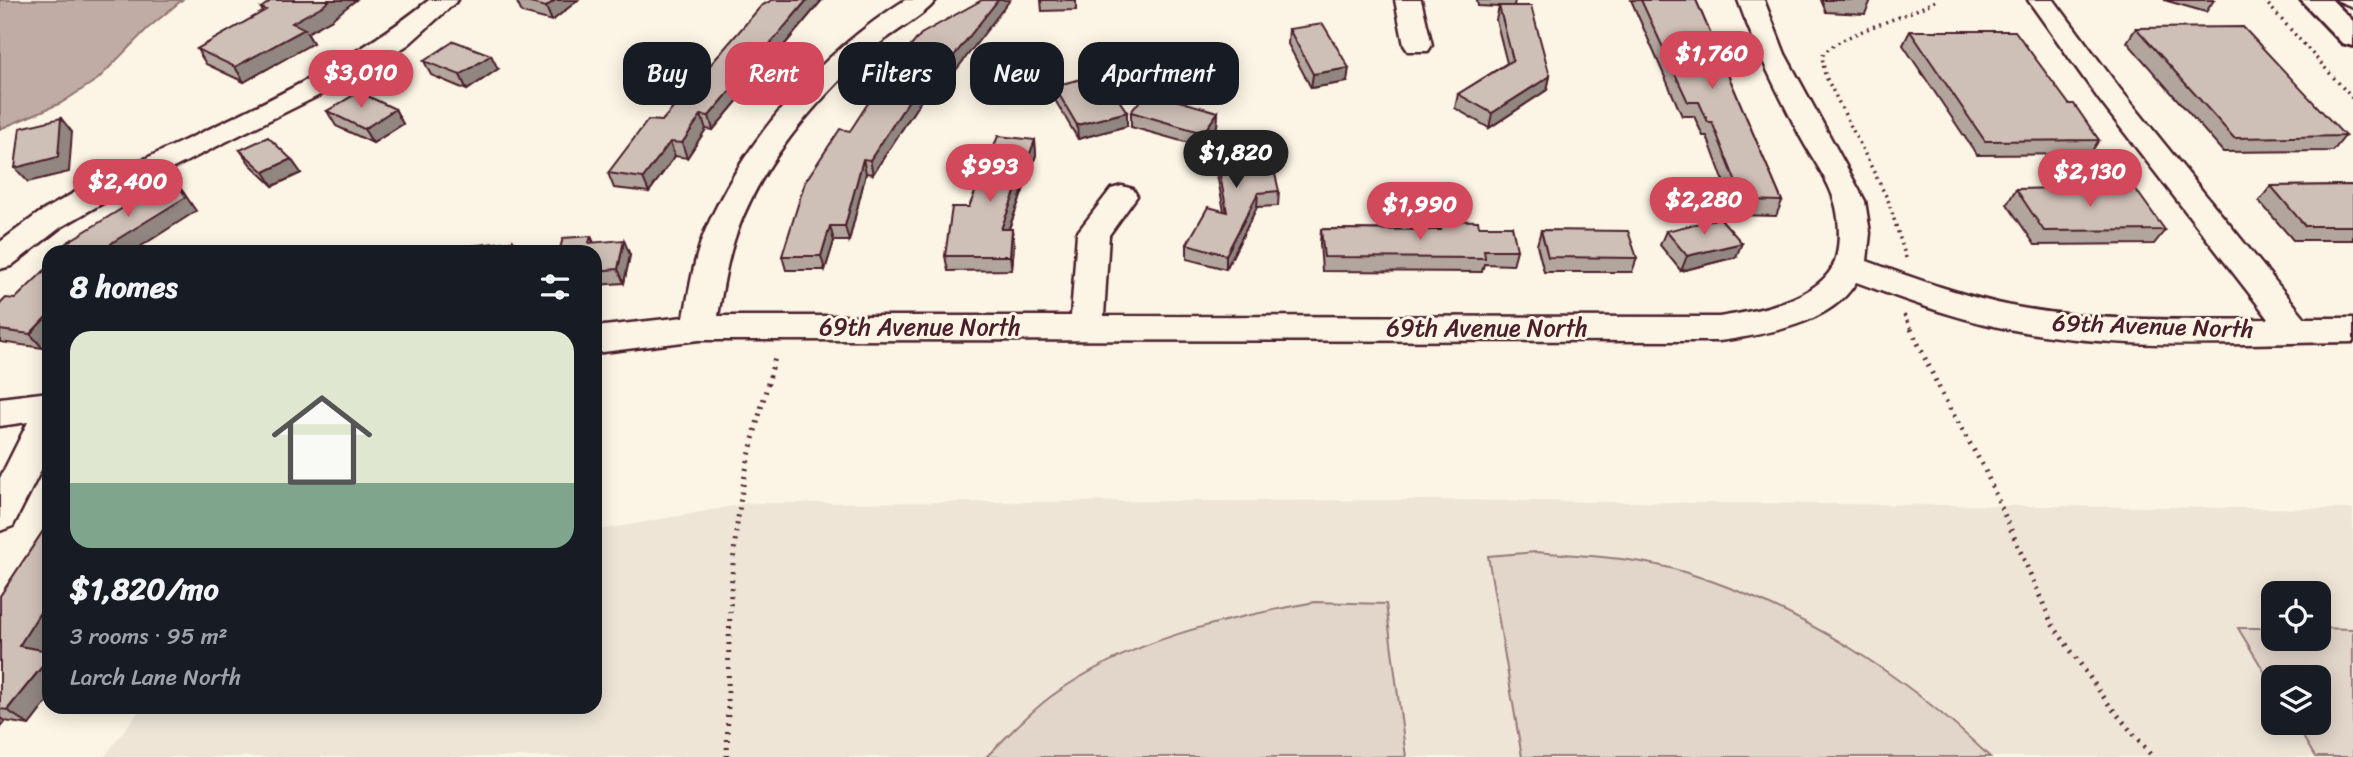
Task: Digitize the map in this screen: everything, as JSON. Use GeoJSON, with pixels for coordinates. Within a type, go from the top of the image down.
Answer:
{"type":"FeatureCollection","features":[{"type":"Feature","properties":{"kind":"main road"},"geometry":{"type":"LineString","coordinates":[[2315,0],[2353,37]]}},
{"type":"Feature","properties":{"kind":"street"},"geometry":{"type":"LineString","coordinates":[[0,258],[50,220],[90,197],[356,66],[399,38],[445,0]]}},
{"type":"Feature","properties":{"kind":"street"},"geometry":{"type":"LineString","coordinates":[[699,328],[721,232],[735,200],[759,162],[821,83],[851,50],[883,25],[923,0]]}},
{"type":"Feature","properties":{"kind":"street"},"geometry":{"type":"LineString","coordinates":[[1408,0],[1418,46]]}},
{"type":"Feature","properties":{"kind":"street"},"geometry":{"type":"LineString","coordinates":[[1751,0],[1771,54],[1850,201],[1853,235],[1849,267]]}},
{"type":"Feature","properties":{"kind":"street"},"geometry":{"type":"LineString","coordinates":[[2041,0],[2103,86],[2296,330]]}},
{"type":"Feature","properties":{"kind":"street"},"geometry":{"type":"LineString","coordinates":[[1087,327],[1093,233],[1122,196]]}},
{"type":"Feature","properties":{"kind":"street","name":"69th Avenue North"},"geometry":{"type":"LineString","coordinates":[[602,339],[699,328],[784,327],[1719,329],[1786,315],[1830,289],[1849,267],[1973,309],[2055,325],[2107,329],[2353,330]]}},
{"type":"Feature","properties":{"kind":"street"},"geometry":{"type":"LineString","coordinates":[[0,412],[42,407]]}},
{"type":"Feature","properties":{"kind":"street"},"geometry":{"type":"LineString","coordinates":[[0,514],[42,431]]}},
{"type":"Feature","properties":{"kind":"lane"},"geometry":{"type":"LineString","coordinates":[[2343,0],[2353,3]]}},
{"type":"Feature","properties":{"kind":"path"},"geometry":{"type":"LineString","coordinates":[[1936,0],[1919,11],[1826,49],[1822,56],[1825,75],[1897,222],[1906,254],[1907,270],[1902,286],[1902,309],[1908,325],[1984,468],[2052,624],[2110,706],[2153,757]]}},
{"type":"Feature","properties":{"kind":"path"},"geometry":{"type":"LineString","coordinates":[[2264,0],[2353,99]]}},
{"type":"Feature","properties":{"kind":"path"},"geometry":{"type":"LineString","coordinates":[[727,757],[731,578],[736,529],[748,453],[784,327]]}},
{"type":"Feature","properties":{"kind":"shaded area"},"geometry":{"type":"Polygon","coordinates":[[[0,0],[182,0],[147,29],[98,79],[61,103],[0,129],[0,0]]]}},
{"type":"Feature","properties":{"kind":"shaded area"},"geometry":{"type":"Polygon","coordinates":[[[1425,500],[2353,509],[2353,757],[104,757],[137,714],[602,714],[602,530],[750,503],[1425,500]]]}},
{"type":"Feature","properties":{"kind":"shaded area"},"geometry":{"type":"Polygon","coordinates":[[[1536,552],[1610,558],[1666,567],[1768,604],[1848,646],[1886,671],[1922,698],[1990,757],[1522,757],[1488,556],[1536,552]]]}},
{"type":"Feature","properties":{"kind":"shaded area"},"geometry":{"type":"Polygon","coordinates":[[[1315,602],[1386,604],[1406,757],[986,757],[1053,695],[1114,659],[1146,645],[1212,624],[1315,602]]]}},
{"type":"Feature","properties":{"kind":"shaded area"},"geometry":{"type":"Polygon","coordinates":[[[2238,628],[2261,628],[2261,651],[2331,651],[2331,628],[2353,629],[2353,757],[2315,757],[2302,735],[2331,735],[2331,665],[2261,666],[2238,628]]]}},
{"type":"Feature","properties":{"kind":"building"},"geometry":{"type":"Polygon","coordinates":[[[272,0],[330,0],[292,23],[305,29],[235,67],[197,49],[266,10],[261,8],[272,0]]]}},
{"type":"Feature","properties":{"kind":"building"},"geometry":{"type":"Polygon","coordinates":[[[518,0],[555,0],[546,7],[518,0]]]}},
{"type":"Feature","properties":{"kind":"building"},"geometry":{"type":"Polygon","coordinates":[[[772,0],[807,0],[772,42],[730,42],[761,6],[772,0]]]}},
{"type":"Feature","properties":{"kind":"building"},"geometry":{"type":"Polygon","coordinates":[[[982,0],[998,0],[956,53],[956,42],[914,42],[921,34],[982,0]]]}},
{"type":"Feature","properties":{"kind":"building"},"geometry":{"type":"Polygon","coordinates":[[[1641,0],[1696,0],[1782,201],[1743,200],[1712,122],[1708,122],[1699,102],[1688,102],[1641,0]]]}},
{"type":"Feature","properties":{"kind":"building"},"geometry":{"type":"Polygon","coordinates":[[[1499,6],[1531,6],[1550,76],[1492,113],[1458,94],[1513,60],[1499,6]]]}},
{"type":"Feature","properties":{"kind":"building"},"geometry":{"type":"Polygon","coordinates":[[[1323,24],[1349,68],[1313,74],[1289,29],[1323,24]]]}},
{"type":"Feature","properties":{"kind":"building"},"geometry":{"type":"Polygon","coordinates":[[[2243,27],[2345,136],[2234,138],[2136,28],[2243,27]]]}},
{"type":"Feature","properties":{"kind":"building"},"geometry":{"type":"Polygon","coordinates":[[[1910,31],[2015,31],[2069,104],[2074,104],[2099,140],[1985,141],[1910,31]]]}},
{"type":"Feature","properties":{"kind":"building"},"geometry":{"type":"Polygon","coordinates":[[[454,41],[491,55],[460,75],[424,61],[454,41]]]}},
{"type":"Feature","properties":{"kind":"building"},"geometry":{"type":"Polygon","coordinates":[[[725,48],[725,97],[709,116],[701,115],[682,143],[670,142],[643,178],[608,173],[648,120],[662,121],[676,105],[711,105],[711,64],[725,48]]]}},
{"type":"Feature","properties":{"kind":"building"},"geometry":{"type":"Polygon","coordinates":[[[1078,80],[1078,105],[1122,105],[1127,112],[1077,125],[1064,103],[1064,83],[1078,80]]]}},
{"type":"Feature","properties":{"kind":"building"},"geometry":{"type":"Polygon","coordinates":[[[359,92],[395,109],[364,129],[327,111],[359,92]]]}},
{"type":"Feature","properties":{"kind":"building"},"geometry":{"type":"Polygon","coordinates":[[[867,105],[906,105],[870,160],[863,159],[845,226],[830,226],[821,256],[782,256],[805,182],[840,129],[850,131],[867,105]]]}},
{"type":"Feature","properties":{"kind":"building"},"geometry":{"type":"Polygon","coordinates":[[[1137,105],[1193,105],[1218,112],[1203,133],[1131,112],[1137,105]]]}},
{"type":"Feature","properties":{"kind":"building"},"geometry":{"type":"Polygon","coordinates":[[[61,118],[58,157],[15,168],[20,128],[61,118]]]}},
{"type":"Feature","properties":{"kind":"building"},"geometry":{"type":"Polygon","coordinates":[[[998,136],[1035,140],[1001,229],[1012,229],[1010,256],[945,256],[952,207],[969,207],[998,136]]]}},
{"type":"Feature","properties":{"kind":"building"},"geometry":{"type":"Polygon","coordinates":[[[1266,136],[1279,191],[1258,193],[1226,255],[1187,244],[1208,207],[1227,212],[1213,139],[1266,136]]]}},
{"type":"Feature","properties":{"kind":"building"},"geometry":{"type":"Polygon","coordinates":[[[268,137],[291,159],[264,172],[240,150],[268,137]]]}},
{"type":"Feature","properties":{"kind":"building"},"geometry":{"type":"Polygon","coordinates":[[[173,177],[186,197],[110,245],[66,243],[173,177]]]}},
{"type":"Feature","properties":{"kind":"building"},"geometry":{"type":"Polygon","coordinates":[[[2353,185],[2353,226],[2305,226],[2271,186],[2353,185]]]}},
{"type":"Feature","properties":{"kind":"building"},"geometry":{"type":"Polygon","coordinates":[[[2134,187],[2165,230],[2044,231],[2016,189],[2134,187]]]}},
{"type":"Feature","properties":{"kind":"building"},"geometry":{"type":"Polygon","coordinates":[[[1720,218],[1742,243],[1687,256],[1666,231],[1720,218]]]}},
{"type":"Feature","properties":{"kind":"building"},"geometry":{"type":"Polygon","coordinates":[[[1440,220],[1478,221],[1479,226],[1512,226],[1517,250],[1484,250],[1485,258],[1324,257],[1321,229],[1441,230],[1440,220]]]}},
{"type":"Feature","properties":{"kind":"building"},"geometry":{"type":"Polygon","coordinates":[[[1541,230],[1628,231],[1637,258],[1548,257],[1541,230]]]}},
{"type":"Feature","properties":{"kind":"building"},"geometry":{"type":"Polygon","coordinates":[[[591,236],[589,243],[624,240],[618,269],[602,270],[602,245],[561,245],[563,238],[591,236]]]}},
{"type":"Feature","properties":{"kind":"building"},"geometry":{"type":"Polygon","coordinates":[[[513,241],[512,245],[479,245],[513,241]]]}},
{"type":"Feature","properties":{"kind":"building"},"geometry":{"type":"Polygon","coordinates":[[[42,273],[42,321],[30,334],[0,330],[0,304],[6,298],[15,299],[42,273]]]}},
{"type":"Feature","properties":{"kind":"building"},"geometry":{"type":"Polygon","coordinates":[[[42,533],[42,609],[19,646],[42,650],[42,667],[7,710],[0,709],[0,596],[42,533]]]}}]}
